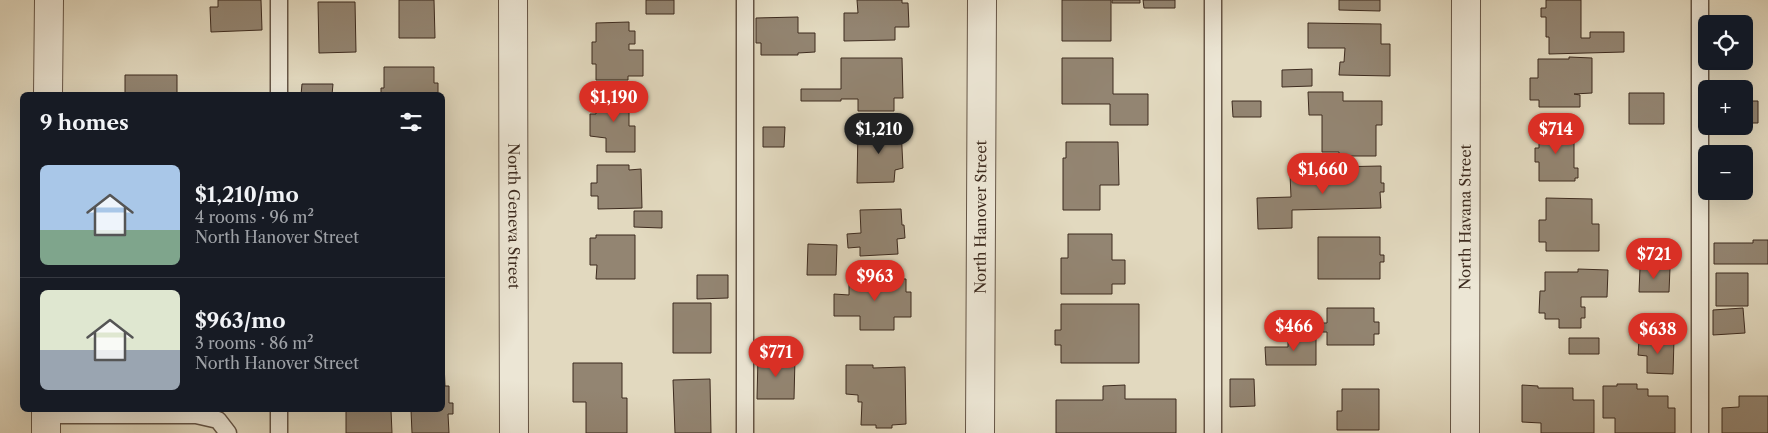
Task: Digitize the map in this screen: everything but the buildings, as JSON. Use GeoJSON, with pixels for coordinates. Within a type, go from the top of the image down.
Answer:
{"type":"FeatureCollection","features":[{"type":"Feature","properties":{"kind":"street"},"geometry":{"type":"LineString","coordinates":[[48,92],[49,0]]}},
{"type":"Feature","properties":{"kind":"street","name":"North Geneva Street"},"geometry":{"type":"LineString","coordinates":[[513,0],[514,433]]}},
{"type":"Feature","properties":{"kind":"street","name":"North Hanover Street"},"geometry":{"type":"LineString","coordinates":[[980,433],[982,0]]}},
{"type":"Feature","properties":{"kind":"street","name":"North Havana Street"},"geometry":{"type":"LineString","coordinates":[[1466,0],[1466,433]]}},
{"type":"Feature","properties":{"kind":"lane"},"geometry":{"type":"LineString","coordinates":[[279,0],[279,92]]}},
{"type":"Feature","properties":{"kind":"lane"},"geometry":{"type":"LineString","coordinates":[[745,0],[745,433]]}},
{"type":"Feature","properties":{"kind":"lane"},"geometry":{"type":"LineString","coordinates":[[1213,0],[1213,433]]}},
{"type":"Feature","properties":{"kind":"lane"},"geometry":{"type":"LineString","coordinates":[[1700,0],[1700,433]]}},
{"type":"Feature","properties":{"kind":"lane"},"geometry":{"type":"LineString","coordinates":[[279,412],[279,433]]}},
{"type":"Feature","properties":{"kind":"lane"},"geometry":{"type":"LineString","coordinates":[[46,419],[196,415],[218,420],[228,433]]}}]}
